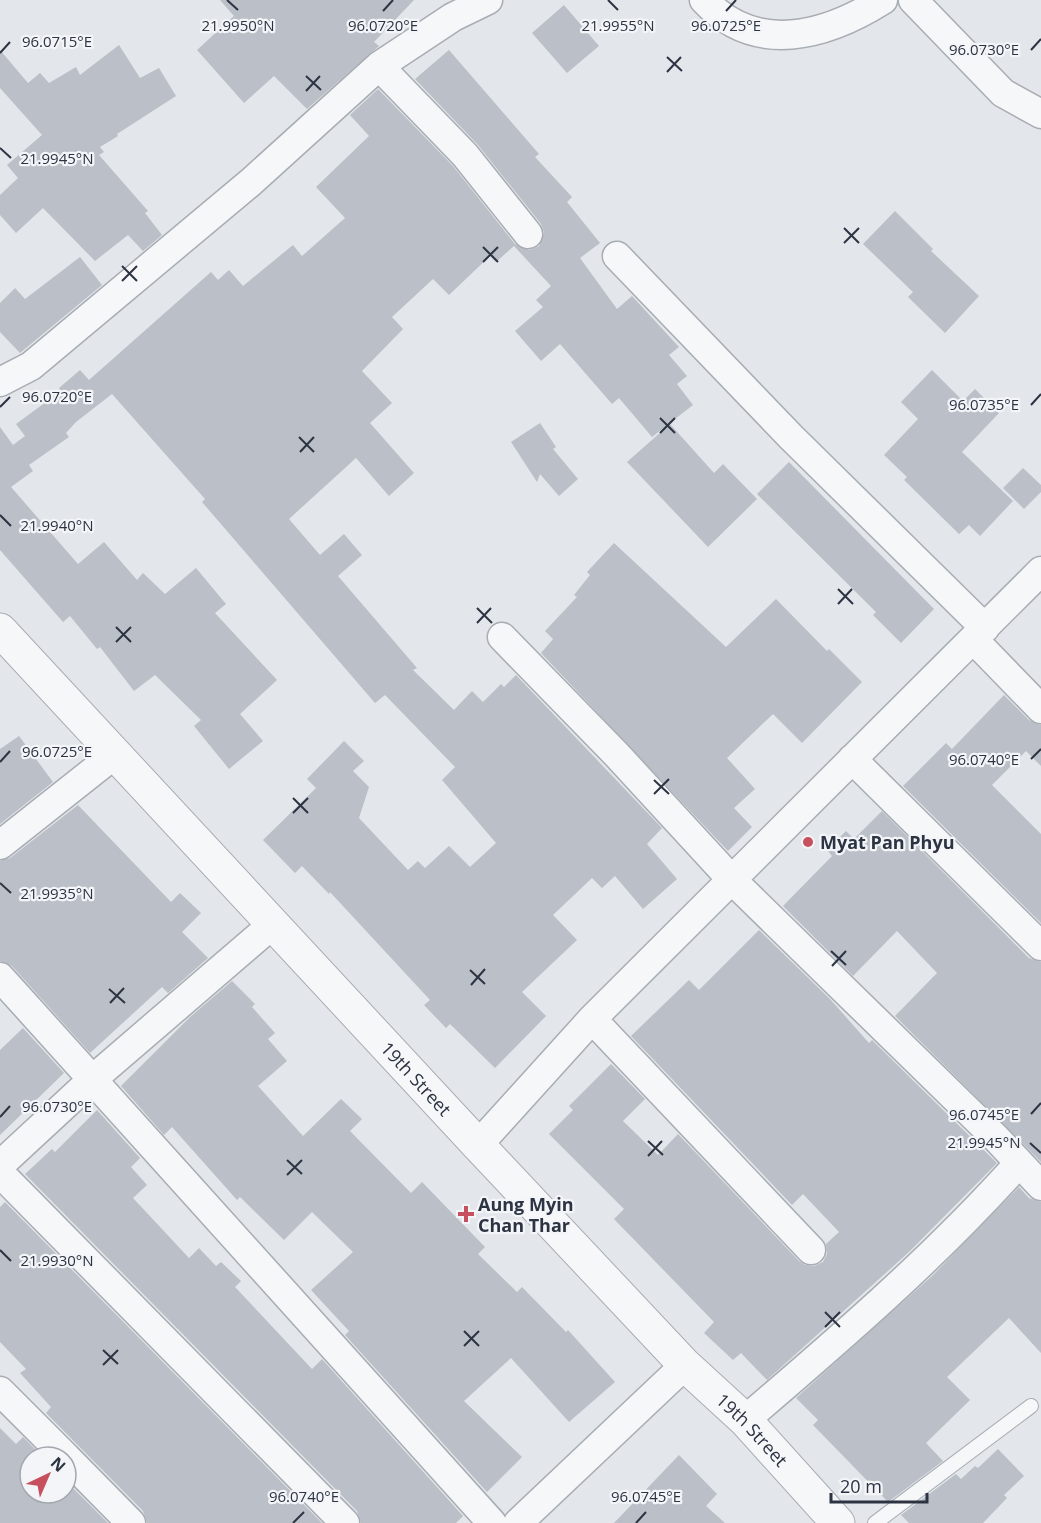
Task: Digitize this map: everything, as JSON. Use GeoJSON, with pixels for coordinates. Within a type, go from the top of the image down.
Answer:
{"type":"FeatureCollection","features":[{"type":"Feature","properties":{"kind":"street"},"geometry":{"type":"LineString","coordinates":[[0,382],[31,366],[251,182],[446,8],[488,0]]}},
{"type":"Feature","properties":{"kind":"street"},"geometry":{"type":"LineString","coordinates":[[704,0],[740,29],[777,36],[810,33],[858,16],[883,0]]}},
{"type":"Feature","properties":{"kind":"street"},"geometry":{"type":"LineString","coordinates":[[914,0],[1004,93],[1041,114]]}},
{"type":"Feature","properties":{"kind":"street"},"geometry":{"type":"LineString","coordinates":[[379,66],[465,155],[528,234]]}},
{"type":"Feature","properties":{"kind":"street"},"geometry":{"type":"LineString","coordinates":[[617,256],[979,634],[1041,709]]}},
{"type":"Feature","properties":{"kind":"street"},"geometry":{"type":"LineString","coordinates":[[478,1145],[592,1019],[1041,571]]}},
{"type":"Feature","properties":{"kind":"street","name":"19th Street"},"geometry":{"type":"LineString","coordinates":[[0,630],[478,1145],[685,1365],[745,1420],[838,1523]]}},
{"type":"Feature","properties":{"kind":"street"},"geometry":{"type":"LineString","coordinates":[[502,637],[617,755],[732,880],[1041,1186]]}},
{"type":"Feature","properties":{"kind":"street"},"geometry":{"type":"LineString","coordinates":[[0,845],[115,754]]}},
{"type":"Feature","properties":{"kind":"street"},"geometry":{"type":"LineString","coordinates":[[852,759],[1041,946]]}},
{"type":"Feature","properties":{"kind":"street"},"geometry":{"type":"LineString","coordinates":[[0,1165],[94,1078],[273,924]]}},
{"type":"Feature","properties":{"kind":"street"},"geometry":{"type":"LineString","coordinates":[[0,977],[94,1078],[492,1523]]}},
{"type":"Feature","properties":{"kind":"street"},"geometry":{"type":"LineString","coordinates":[[592,1019],[811,1250]]}},
{"type":"Feature","properties":{"kind":"street"},"geometry":{"type":"LineString","coordinates":[[745,1420],[876,1309],[969,1219],[1019,1163]]}},
{"type":"Feature","properties":{"kind":"street"},"geometry":{"type":"LineString","coordinates":[[0,1173],[345,1523]]}},
{"type":"Feature","properties":{"kind":"street"},"geometry":{"type":"LineString","coordinates":[[518,1523],[685,1365]]}},
{"type":"Feature","properties":{"kind":"street"},"geometry":{"type":"LineString","coordinates":[[0,1391],[54,1445]]}},
{"type":"Feature","properties":{"kind":"street"},"geometry":{"type":"LineString","coordinates":[[78,1469],[131,1523]]}},
{"type":"Feature","properties":{"kind":"lane"},"geometry":{"type":"LineString","coordinates":[[875,1523],[1031,1406]]}},
{"type":"Feature","properties":{"kind":"building"},"geometry":{"type":"Polygon","coordinates":[[[220,0],[414,0],[374,42],[379,46],[307,109],[274,76],[244,103],[197,50],[234,16],[220,0]]]}},
{"type":"Feature","properties":{"kind":"building"},"geometry":{"type":"Polygon","coordinates":[[[564,5],[599,46],[567,73],[532,33],[564,5]]]}},
{"type":"Feature","properties":{"kind":"building"},"geometry":{"type":"Polygon","coordinates":[[[119,45],[140,78],[159,68],[176,96],[100,147],[104,152],[99,155],[148,211],[145,213],[162,235],[143,251],[128,235],[95,261],[43,208],[16,233],[0,215],[0,195],[18,178],[7,165],[42,135],[0,88],[0,50],[28,83],[40,73],[49,83],[76,67],[80,75],[119,45]]]}},
{"type":"Feature","properties":{"kind":"building"},"geometry":{"type":"Polygon","coordinates":[[[449,50],[539,154],[535,157],[572,197],[567,202],[600,243],[580,258],[617,309],[632,296],[679,347],[669,355],[687,376],[677,384],[693,405],[652,437],[619,398],[612,404],[560,344],[541,361],[515,331],[543,307],[536,300],[551,286],[514,246],[496,262],[490,256],[449,295],[433,279],[392,317],[403,329],[362,371],[392,403],[370,423],[414,473],[389,496],[356,458],[289,519],[320,555],[344,534],[362,555],[338,576],[417,668],[413,670],[454,710],[472,691],[483,702],[501,684],[504,687],[516,675],[662,828],[647,844],[677,879],[643,909],[615,876],[602,888],[592,878],[553,915],[577,940],[522,992],[546,1016],[495,1068],[450,1024],[446,1028],[424,1005],[430,1000],[330,892],[329,894],[302,866],[295,873],[263,840],[316,788],[307,779],[344,741],[364,761],[353,771],[369,787],[359,818],[408,870],[418,861],[425,868],[449,846],[470,867],[496,843],[442,780],[455,767],[385,695],[375,703],[202,502],[205,499],[112,394],[76,422],[66,433],[69,437],[29,465],[33,471],[11,487],[78,564],[104,542],[137,580],[143,573],[165,594],[196,568],[226,604],[215,613],[277,680],[240,714],[263,741],[229,769],[194,726],[201,720],[155,675],[134,691],[100,647],[97,649],[70,616],[63,622],[0,550],[0,427],[13,445],[25,436],[16,424],[61,391],[59,388],[80,370],[89,380],[211,272],[218,280],[229,270],[243,286],[293,245],[302,256],[345,218],[316,187],[369,136],[350,115],[378,89],[453,166],[515,244],[530,250],[539,246],[544,232],[541,224],[478,145],[415,79],[449,50]]]}},
{"type":"Feature","properties":{"kind":"building"},"geometry":{"type":"Polygon","coordinates":[[[895,211],[933,249],[931,251],[979,296],[945,333],[908,297],[913,292],[863,244],[895,211]]]}},
{"type":"Feature","properties":{"kind":"building"},"geometry":{"type":"Polygon","coordinates":[[[80,257],[102,285],[20,353],[0,332],[0,303],[15,288],[25,299],[80,257]]]}},
{"type":"Feature","properties":{"kind":"building"},"geometry":{"type":"Polygon","coordinates":[[[932,370],[963,401],[975,389],[999,413],[962,452],[1013,501],[980,536],[969,525],[959,534],[904,480],[907,477],[884,455],[918,419],[901,402],[932,370]]]}},
{"type":"Feature","properties":{"kind":"building"},"geometry":{"type":"Polygon","coordinates":[[[540,423],[556,447],[553,449],[578,479],[559,496],[540,474],[537,482],[511,442],[540,423]]]}},
{"type":"Feature","properties":{"kind":"building"},"geometry":{"type":"Polygon","coordinates":[[[670,424],[714,473],[723,464],[757,499],[708,547],[627,462],[670,424]]]}},
{"type":"Feature","properties":{"kind":"building"},"geometry":{"type":"Polygon","coordinates":[[[789,462],[934,609],[901,643],[873,615],[876,612],[757,494],[789,462]]]}},
{"type":"Feature","properties":{"kind":"building"},"geometry":{"type":"Polygon","coordinates":[[[1023,468],[1041,485],[1041,492],[1024,509],[1003,488],[1023,468]]]}},
{"type":"Feature","properties":{"kind":"building"},"geometry":{"type":"Polygon","coordinates":[[[614,543],[726,647],[776,599],[827,651],[829,649],[862,682],[802,743],[773,714],[727,758],[755,789],[734,808],[752,827],[728,851],[541,653],[553,639],[545,631],[577,597],[574,595],[590,575],[587,572],[614,543]]]}},
{"type":"Feature","properties":{"kind":"building"},"geometry":{"type":"Polygon","coordinates":[[[1004,695],[1029,720],[1041,725],[1041,766],[1026,751],[992,785],[1041,834],[1041,923],[903,786],[946,743],[952,749],[1004,695]]]}},
{"type":"Feature","properties":{"kind":"building"},"geometry":{"type":"Polygon","coordinates":[[[19,736],[53,782],[0,824],[0,749],[19,736]]]}},
{"type":"Feature","properties":{"kind":"building"},"geometry":{"type":"Polygon","coordinates":[[[78,805],[171,902],[180,893],[201,913],[182,932],[208,958],[168,993],[162,987],[90,1053],[12,966],[0,961],[0,861],[10,858],[78,805]]]}},
{"type":"Feature","properties":{"kind":"building"},"geometry":{"type":"Polygon","coordinates":[[[882,811],[1029,958],[1041,962],[1041,1162],[895,1016],[937,973],[897,931],[853,976],[783,906],[832,856],[827,850],[846,831],[854,839],[882,811]]]}},
{"type":"Feature","properties":{"kind":"building"},"geometry":{"type":"Polygon","coordinates":[[[759,930],[830,999],[869,1043],[872,1040],[997,1163],[909,1252],[767,1380],[741,1353],[733,1360],[704,1333],[714,1322],[614,1219],[624,1209],[549,1134],[573,1110],[569,1106],[611,1064],[645,1099],[623,1121],[658,1155],[678,1134],[799,1261],[805,1265],[814,1266],[823,1262],[827,1254],[826,1244],[839,1232],[803,1194],[792,1205],[631,1036],[689,980],[699,990],[759,930]]]}},
{"type":"Feature","properties":{"kind":"building"},"geometry":{"type":"Polygon","coordinates":[[[232,981],[255,1004],[252,1007],[275,1033],[268,1039],[287,1061],[258,1086],[303,1136],[341,1099],[362,1119],[350,1131],[411,1193],[422,1182],[485,1247],[478,1254],[517,1292],[522,1287],[566,1332],[568,1330],[615,1382],[569,1422],[511,1358],[464,1401],[522,1457],[487,1492],[345,1335],[349,1331],[311,1290],[353,1252],[312,1212],[284,1240],[240,1197],[237,1200],[172,1127],[164,1135],[121,1086],[190,1017],[232,981]]]}},
{"type":"Feature","properties":{"kind":"building"},"geometry":{"type":"Polygon","coordinates":[[[23,1028],[64,1073],[0,1135],[0,1050],[23,1028]]]}},
{"type":"Feature","properties":{"kind":"building"},"geometry":{"type":"Polygon","coordinates":[[[97,1110],[140,1158],[131,1167],[147,1185],[133,1198],[189,1258],[199,1248],[216,1266],[221,1262],[241,1281],[235,1287],[312,1369],[322,1359],[463,1516],[456,1523],[361,1523],[357,1511],[25,1174],[52,1149],[55,1152],[97,1110]]]}},
{"type":"Feature","properties":{"kind":"building"},"geometry":{"type":"Polygon","coordinates":[[[1019,1187],[1029,1198],[1041,1202],[1041,1353],[1009,1318],[947,1377],[970,1400],[926,1443],[943,1461],[888,1502],[813,1425],[818,1420],[796,1398],[932,1276],[1019,1187]]]}},
{"type":"Feature","properties":{"kind":"building"},"geometry":{"type":"Polygon","coordinates":[[[5,1202],[322,1523],[147,1523],[143,1511],[46,1413],[51,1407],[20,1373],[26,1369],[0,1342],[0,1207],[5,1202]]]}},
{"type":"Feature","properties":{"kind":"building"},"geometry":{"type":"Polygon","coordinates":[[[0,1428],[16,1444],[23,1437],[31,1445],[18,1445],[18,1505],[78,1505],[78,1493],[108,1523],[0,1523],[0,1428]]]}},
{"type":"Feature","properties":{"kind":"building"},"geometry":{"type":"Polygon","coordinates":[[[998,1449],[1024,1476],[1004,1495],[1007,1498],[983,1523],[909,1523],[901,1515],[956,1474],[961,1479],[975,1466],[978,1468],[998,1449]]]}},
{"type":"Feature","properties":{"kind":"building"},"geometry":{"type":"Polygon","coordinates":[[[679,1455],[717,1494],[706,1506],[725,1523],[614,1523],[679,1455]]]}},
{"type":"Feature","properties":{"kind":"place","name":"Myat Pan Phyu"},"geometry":{"type":"Point","coordinates":[808,842]}},
{"type":"Feature","properties":{"kind":"place","name":"Aung Myin Chan Thar"},"geometry":{"type":"Point","coordinates":[466,1214]}}]}
